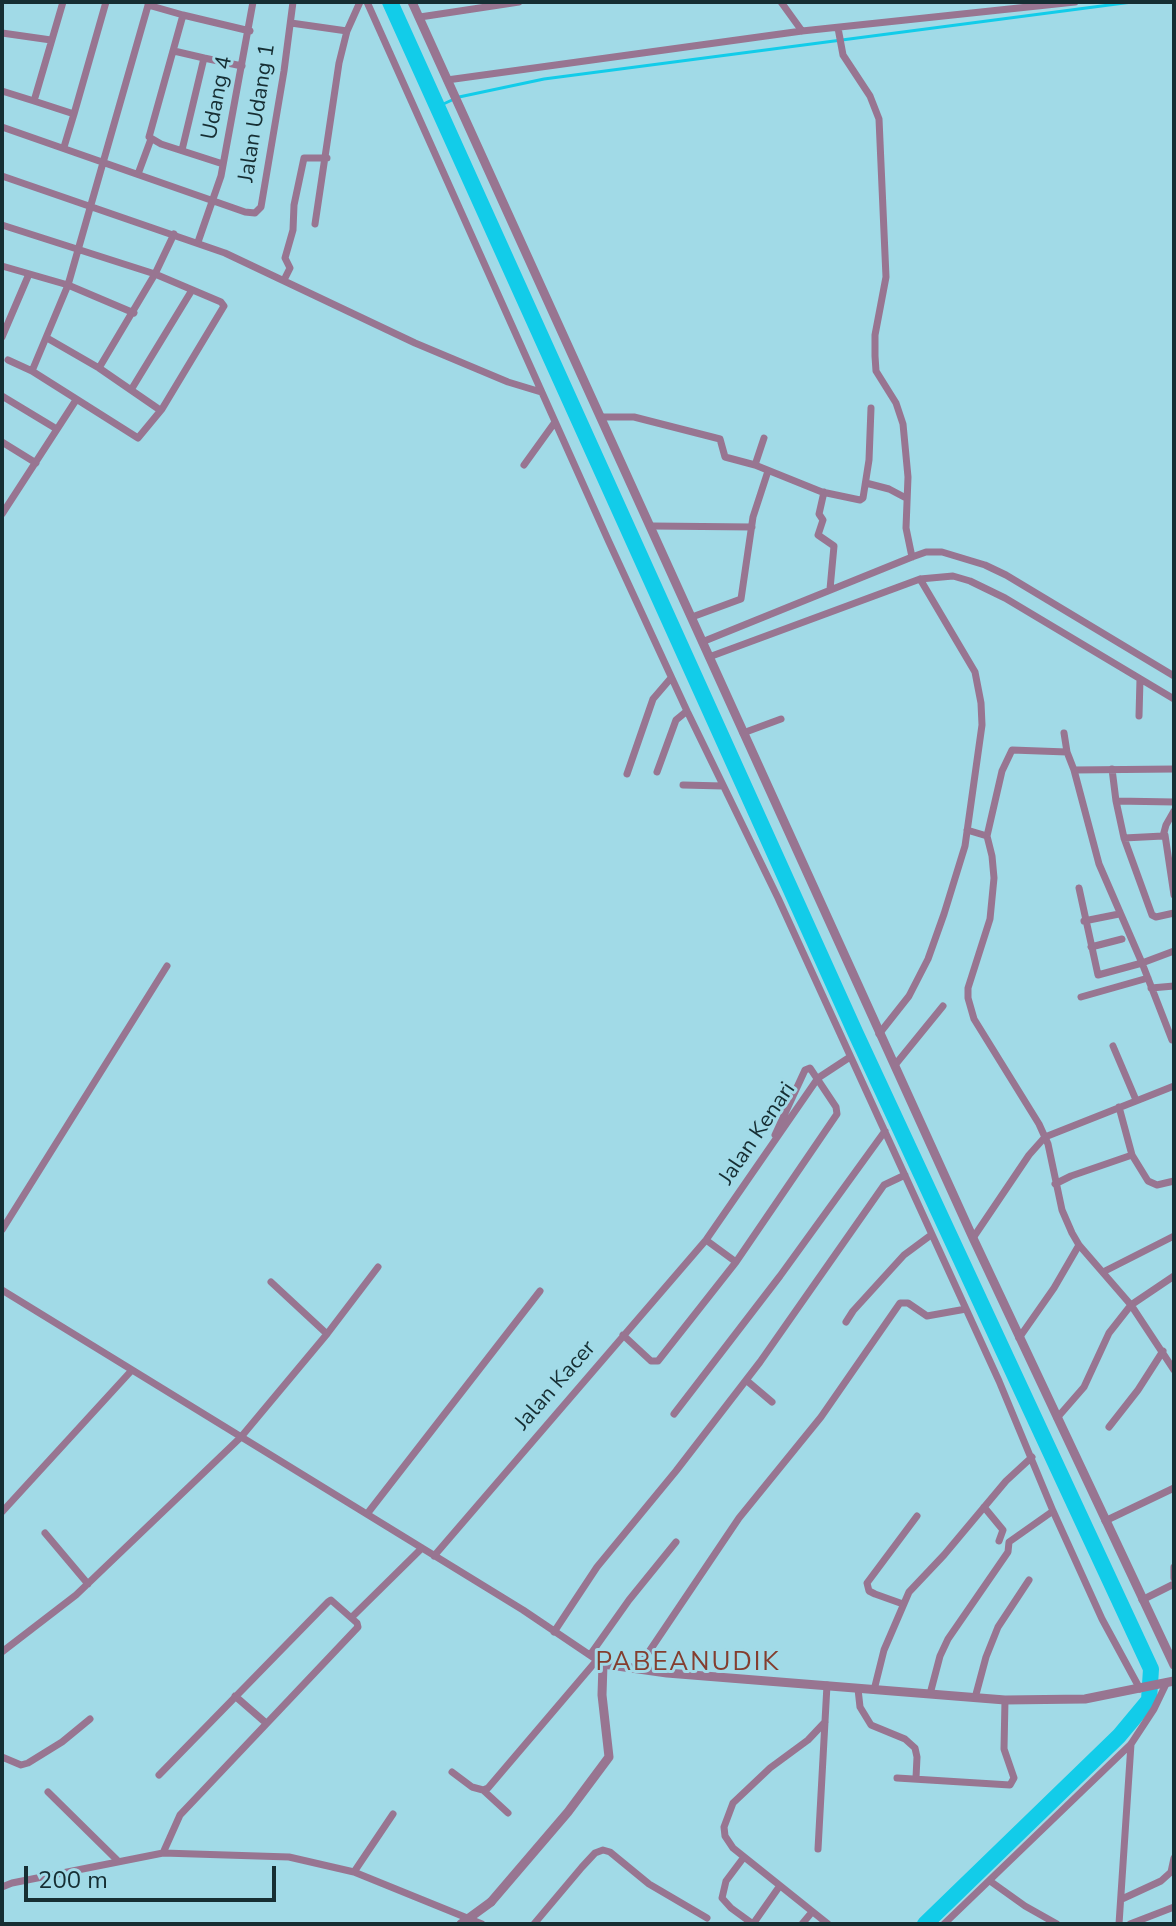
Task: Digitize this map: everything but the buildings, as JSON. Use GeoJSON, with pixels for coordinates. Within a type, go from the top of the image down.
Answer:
{"type":"FeatureCollection","features":[{"type":"Feature","properties":{"kind":"street"},"geometry":{"type":"LineString","coordinates":[[34,101],[63,2]]}},
{"type":"Feature","properties":{"kind":"street"},"geometry":{"type":"LineString","coordinates":[[64,147],[106,2]]}},
{"type":"Feature","properties":{"kind":"street","name":"Udang 4"},"geometry":{"type":"LineString","coordinates":[[198,242],[223,164],[253,2]]}},
{"type":"Feature","properties":{"kind":"street","name":"Jalan Udang 1"},"geometry":{"type":"LineString","coordinates":[[2,127],[212,201],[250,213],[258,212],[293,2]]}},
{"type":"Feature","properties":{"kind":"street"},"geometry":{"type":"LineString","coordinates":[[315,224],[338,74],[347,31],[360,2]]}},
{"type":"Feature","properties":{"kind":"street"},"geometry":{"type":"LineString","coordinates":[[367,2],[671,678],[778,898],[966,1309],[1102,1619],[1146,1687]]}},
{"type":"Feature","properties":{"kind":"street"},"geometry":{"type":"LineString","coordinates":[[412,2],[652,526],[879,1034],[1174,1665]]}},
{"type":"Feature","properties":{"kind":"street"},"geometry":{"type":"LineString","coordinates":[[420,17],[488,4],[519,2]]}},
{"type":"Feature","properties":{"kind":"street"},"geometry":{"type":"LineString","coordinates":[[781,2],[802,31]]}},
{"type":"Feature","properties":{"kind":"street"},"geometry":{"type":"LineString","coordinates":[[447,80],[802,31],[1075,2]]}},
{"type":"Feature","properties":{"kind":"street"},"geometry":{"type":"LineString","coordinates":[[32,371],[68,285],[149,4],[250,31]]}},
{"type":"Feature","properties":{"kind":"street"},"geometry":{"type":"LineString","coordinates":[[138,174],[151,139],[149,137],[183,15]]}},
{"type":"Feature","properties":{"kind":"street"},"geometry":{"type":"LineString","coordinates":[[291,23],[347,31]]}},
{"type":"Feature","properties":{"kind":"street"},"geometry":{"type":"LineString","coordinates":[[838,28],[843,55],[876,106],[881,130],[886,277],[875,335],[876,371],[896,403],[903,424],[908,477],[906,528],[912,557]]}},
{"type":"Feature","properties":{"kind":"street"},"geometry":{"type":"LineString","coordinates":[[2,33],[51,40]]}},
{"type":"Feature","properties":{"kind":"street"},"geometry":{"type":"LineString","coordinates":[[174,51],[242,66]]}},
{"type":"Feature","properties":{"kind":"street"},"geometry":{"type":"LineString","coordinates":[[182,150],[204,58]]}},
{"type":"Feature","properties":{"kind":"street"},"geometry":{"type":"LineString","coordinates":[[2,91],[74,114]]}},
{"type":"Feature","properties":{"kind":"street"},"geometry":{"type":"LineString","coordinates":[[151,139],[223,164]]}},
{"type":"Feature","properties":{"kind":"street"},"geometry":{"type":"LineString","coordinates":[[284,280],[290,268],[285,258],[293,229],[294,205],[304,158],[327,158]]}},
{"type":"Feature","properties":{"kind":"street"},"geometry":{"type":"LineString","coordinates":[[2,176],[198,242],[415,343],[508,382],[541,392]]}},
{"type":"Feature","properties":{"kind":"street"},"geometry":{"type":"LineString","coordinates":[[2,225],[155,274],[224,305],[160,410],[138,438],[32,371],[8,360]]}},
{"type":"Feature","properties":{"kind":"street"},"geometry":{"type":"LineString","coordinates":[[99,368],[134,313],[174,234]]}},
{"type":"Feature","properties":{"kind":"street"},"geometry":{"type":"LineString","coordinates":[[2,266],[68,285],[134,313]]}},
{"type":"Feature","properties":{"kind":"street"},"geometry":{"type":"LineString","coordinates":[[2,337],[29,274]]}},
{"type":"Feature","properties":{"kind":"street"},"geometry":{"type":"LineString","coordinates":[[131,390],[192,290]]}},
{"type":"Feature","properties":{"kind":"street"},"geometry":{"type":"LineString","coordinates":[[47,338],[99,368],[160,410]]}},
{"type":"Feature","properties":{"kind":"street"},"geometry":{"type":"LineString","coordinates":[[2,396],[55,428]]}},
{"type":"Feature","properties":{"kind":"street"},"geometry":{"type":"LineString","coordinates":[[2,514],[76,400]]}},
{"type":"Feature","properties":{"kind":"street"},"geometry":{"type":"LineString","coordinates":[[602,417],[634,417],[720,439],[725,457],[755,465],[824,492],[860,500],[863,498],[870,455],[871,408]]}},
{"type":"Feature","properties":{"kind":"street"},"geometry":{"type":"LineString","coordinates":[[524,465],[555,422]]}},
{"type":"Feature","properties":{"kind":"street"},"geometry":{"type":"LineString","coordinates":[[755,465],[764,438]]}},
{"type":"Feature","properties":{"kind":"street"},"geometry":{"type":"LineString","coordinates":[[2,442],[36,463]]}},
{"type":"Feature","properties":{"kind":"street"},"geometry":{"type":"LineString","coordinates":[[692,617],[740,600],[752,527],[768,471]]}},
{"type":"Feature","properties":{"kind":"street"},"geometry":{"type":"LineString","coordinates":[[866,483],[889,489],[906,498]]}},
{"type":"Feature","properties":{"kind":"street"},"geometry":{"type":"LineString","coordinates":[[824,492],[819,514],[823,520],[818,535],[834,546],[830,589]]}},
{"type":"Feature","properties":{"kind":"street"},"geometry":{"type":"LineString","coordinates":[[652,526],[752,527]]}},
{"type":"Feature","properties":{"kind":"street"},"geometry":{"type":"LineString","coordinates":[[705,650],[830,589],[926,552],[942,552],[985,565],[1174,676]]}},
{"type":"Feature","properties":{"kind":"street"},"geometry":{"type":"LineString","coordinates":[[705,650],[920,579],[946,576],[970,581],[1005,598],[1174,699]]}},
{"type":"Feature","properties":{"kind":"street"},"geometry":{"type":"LineString","coordinates":[[879,1034],[909,996],[928,959],[944,914],[967,830],[982,725],[975,672],[920,579]]}},
{"type":"Feature","properties":{"kind":"street"},"geometry":{"type":"LineString","coordinates":[[627,774],[653,699],[671,678]]}},
{"type":"Feature","properties":{"kind":"street"},"geometry":{"type":"LineString","coordinates":[[1139,716],[1140,679]]}},
{"type":"Feature","properties":{"kind":"street"},"geometry":{"type":"LineString","coordinates":[[657,772],[676,720],[687,711]]}},
{"type":"Feature","properties":{"kind":"street"},"geometry":{"type":"LineString","coordinates":[[743,733],[781,719]]}},
{"type":"Feature","properties":{"kind":"street"},"geometry":{"type":"LineString","coordinates":[[1064,733],[1095,851],[1173,1041]]}},
{"type":"Feature","properties":{"kind":"street"},"geometry":{"type":"LineString","coordinates":[[1067,752],[1012,750],[1002,771],[987,836],[992,856],[994,893],[968,998],[974,1019],[1031,1108],[1045,1137],[1067,1223],[1079,1245],[1131,1305],[1168,1354],[1174,1370]]}},
{"type":"Feature","properties":{"kind":"street"},"geometry":{"type":"LineString","coordinates":[[1112,769],[1124,838],[1152,915],[1174,913]]}},
{"type":"Feature","properties":{"kind":"street"},"geometry":{"type":"LineString","coordinates":[[1074,770],[1174,769]]}},
{"type":"Feature","properties":{"kind":"street"},"geometry":{"type":"LineString","coordinates":[[683,785],[723,786]]}},
{"type":"Feature","properties":{"kind":"street"},"geometry":{"type":"LineString","coordinates":[[1116,801],[1174,802]]}},
{"type":"Feature","properties":{"kind":"street"},"geometry":{"type":"LineString","coordinates":[[1174,811],[1166,825],[1165,835],[1174,895]]}},
{"type":"Feature","properties":{"kind":"street"},"geometry":{"type":"LineString","coordinates":[[967,830],[987,836]]}},
{"type":"Feature","properties":{"kind":"street"},"geometry":{"type":"LineString","coordinates":[[1124,838],[1165,835]]}},
{"type":"Feature","properties":{"kind":"street"},"geometry":{"type":"LineString","coordinates":[[1079,888],[1084,921],[1100,975],[1174,951]]}},
{"type":"Feature","properties":{"kind":"street"},"geometry":{"type":"LineString","coordinates":[[1084,921],[1119,914]]}},
{"type":"Feature","properties":{"kind":"street"},"geometry":{"type":"LineString","coordinates":[[1091,947],[1122,939]]}},
{"type":"Feature","properties":{"kind":"street"},"geometry":{"type":"LineString","coordinates":[[2,1230],[167,966]]}},
{"type":"Feature","properties":{"kind":"street"},"geometry":{"type":"LineString","coordinates":[[1081,997],[1148,978]]}},
{"type":"Feature","properties":{"kind":"street"},"geometry":{"type":"LineString","coordinates":[[1151,988],[1174,986]]}},
{"type":"Feature","properties":{"kind":"street"},"geometry":{"type":"LineString","coordinates":[[895,1065],[943,1006]]}},
{"type":"Feature","properties":{"kind":"street"},"geometry":{"type":"LineString","coordinates":[[1113,1046],[1136,1100]]}},
{"type":"Feature","properties":{"kind":"street","name":"Jalan Kenari"},"geometry":{"type":"LineString","coordinates":[[706,1240],[818,1078],[850,1057]]}},
{"type":"Feature","properties":{"kind":"street"},"geometry":{"type":"LineString","coordinates":[[623,1335],[651,1361],[658,1361],[736,1262],[837,1114],[836,1107],[810,1068],[805,1070],[764,1159]]}},
{"type":"Feature","properties":{"kind":"street"},"geometry":{"type":"LineString","coordinates":[[973,1238],[1029,1155],[1045,1137],[1174,1086]]}},
{"type":"Feature","properties":{"kind":"street"},"geometry":{"type":"LineString","coordinates":[[1119,1107],[1132,1155],[1148,1181],[1157,1185],[1174,1181]]}},
{"type":"Feature","properties":{"kind":"street"},"geometry":{"type":"LineString","coordinates":[[674,1414],[780,1276],[885,1131]]}},
{"type":"Feature","properties":{"kind":"street"},"geometry":{"type":"LineString","coordinates":[[1055,1184],[1132,1155]]}},
{"type":"Feature","properties":{"kind":"street"},"geometry":{"type":"LineString","coordinates":[[554,1632],[597,1567],[746,1380],[884,1185],[905,1175]]}},
{"type":"Feature","properties":{"kind":"street"},"geometry":{"type":"LineString","coordinates":[[846,1322],[904,1255],[931,1235]]}},
{"type":"Feature","properties":{"kind":"street"},"geometry":{"type":"LineString","coordinates":[[1103,1272],[1174,1236]]}},
{"type":"Feature","properties":{"kind":"street"},"geometry":{"type":"LineString","coordinates":[[706,1240],[736,1262]]}},
{"type":"Feature","properties":{"kind":"street","name":"Jalan Kacer"},"geometry":{"type":"LineString","coordinates":[[434,1556],[706,1240]]}},
{"type":"Feature","properties":{"kind":"street"},"geometry":{"type":"LineString","coordinates":[[1019,1338],[1079,1245]]}},
{"type":"Feature","properties":{"kind":"street"},"geometry":{"type":"LineString","coordinates":[[2,1652],[88,1584],[241,1437],[378,1267]]}},
{"type":"Feature","properties":{"kind":"street"},"geometry":{"type":"LineString","coordinates":[[1057,1418],[1084,1387],[1109,1333],[1131,1305],[1174,1276]]}},
{"type":"Feature","properties":{"kind":"street"},"geometry":{"type":"LineString","coordinates":[[271,1282],[327,1334]]}},
{"type":"Feature","properties":{"kind":"street"},"geometry":{"type":"LineString","coordinates":[[367,1514],[540,1291]]}},
{"type":"Feature","properties":{"kind":"street"},"geometry":{"type":"LineString","coordinates":[[3,1294],[367,1514],[597,1660],[638,1668],[1005,1700],[1085,1699],[1170,1682]]}},
{"type":"Feature","properties":{"kind":"street"},"geometry":{"type":"LineString","coordinates":[[638,1668],[739,1518],[821,1417],[900,1303],[908,1303],[927,1316],[966,1309]]}},
{"type":"Feature","properties":{"kind":"street"},"geometry":{"type":"LineString","coordinates":[[1109,1427],[1168,1354]]}},
{"type":"Feature","properties":{"kind":"street"},"geometry":{"type":"LineString","coordinates":[[2,1512],[132,1370]]}},
{"type":"Feature","properties":{"kind":"street"},"geometry":{"type":"LineString","coordinates":[[746,1380],[772,1402]]}},
{"type":"Feature","properties":{"kind":"street"},"geometry":{"type":"LineString","coordinates":[[874,1690],[884,1650],[909,1592],[1006,1481],[1032,1457]]}},
{"type":"Feature","properties":{"kind":"street"},"geometry":{"type":"LineString","coordinates":[[1105,1521],[1174,1488]]}},
{"type":"Feature","properties":{"kind":"street"},"geometry":{"type":"LineString","coordinates":[[984,1507],[1003,1530],[999,1541]]}},
{"type":"Feature","properties":{"kind":"street"},"geometry":{"type":"LineString","coordinates":[[930,1694],[948,1639],[1008,1552],[1012,1538],[1053,1511]]}},
{"type":"Feature","properties":{"kind":"street"},"geometry":{"type":"LineString","coordinates":[[903,1604],[875,1594],[868,1589],[867,1583],[917,1516]]}},
{"type":"Feature","properties":{"kind":"street"},"geometry":{"type":"LineString","coordinates":[[45,1533],[88,1584]]}},
{"type":"Feature","properties":{"kind":"street"},"geometry":{"type":"LineString","coordinates":[[483,1790],[490,1786],[597,1660],[629,1600],[676,1542]]}},
{"type":"Feature","properties":{"kind":"street"},"geometry":{"type":"LineString","coordinates":[[352,1617],[422,1548]]}},
{"type":"Feature","properties":{"kind":"street"},"geometry":{"type":"LineString","coordinates":[[1174,1567],[1174,1578]]}},
{"type":"Feature","properties":{"kind":"street"},"geometry":{"type":"LineString","coordinates":[[975,1698],[998,1627],[1029,1580]]}},
{"type":"Feature","properties":{"kind":"street"},"geometry":{"type":"LineString","coordinates":[[1142,1600],[1174,1584]]}},
{"type":"Feature","properties":{"kind":"street"},"geometry":{"type":"LineString","coordinates":[[159,1775],[328,1602],[331,1600],[352,1617],[358,1627],[180,1815],[163,1853]]}},
{"type":"Feature","properties":{"kind":"street"},"geometry":{"type":"LineString","coordinates":[[461,1924],[491,1902],[568,1812],[609,1757],[597,1660]]}},
{"type":"Feature","properties":{"kind":"street"},"geometry":{"type":"LineString","coordinates":[[944,1924],[1131,1744],[1170,1682]]}},
{"type":"Feature","properties":{"kind":"street"},"geometry":{"type":"LineString","coordinates":[[818,1849],[827,1685]]}},
{"type":"Feature","properties":{"kind":"street"},"geometry":{"type":"LineString","coordinates":[[858,1689],[860,1707],[871,1725],[905,1739],[915,1748],[916,1778]]}},
{"type":"Feature","properties":{"kind":"street"},"geometry":{"type":"LineString","coordinates":[[235,1696],[266,1723]]}},
{"type":"Feature","properties":{"kind":"street"},"geometry":{"type":"LineString","coordinates":[[897,1778],[1010,1785],[1014,1778],[1004,1749],[1005,1700]]}},
{"type":"Feature","properties":{"kind":"street"},"geometry":{"type":"LineString","coordinates":[[2,1757],[21,1765],[28,1763],[62,1742],[90,1719]]}},
{"type":"Feature","properties":{"kind":"street"},"geometry":{"type":"LineString","coordinates":[[825,1722],[733,1803],[724,1827],[725,1836],[733,1848],[828,1924]]}},
{"type":"Feature","properties":{"kind":"street"},"geometry":{"type":"LineString","coordinates":[[1119,1924],[1131,1744]]}},
{"type":"Feature","properties":{"kind":"street"},"geometry":{"type":"LineString","coordinates":[[452,1772],[472,1787],[483,1790],[508,1813]]}},
{"type":"Feature","properties":{"kind":"street"},"geometry":{"type":"LineString","coordinates":[[48,1792],[117,1860]]}},
{"type":"Feature","properties":{"kind":"street"},"geometry":{"type":"LineString","coordinates":[[354,1872],[393,1814]]}},
{"type":"Feature","properties":{"kind":"street"},"geometry":{"type":"LineString","coordinates":[[534,1924],[595,1853],[603,1850],[610,1852],[649,1884],[707,1918]]}},
{"type":"Feature","properties":{"kind":"street"},"geometry":{"type":"LineString","coordinates":[[2,1887],[117,1860],[163,1853],[289,1857],[354,1872],[482,1924]]}},
{"type":"Feature","properties":{"kind":"street"},"geometry":{"type":"LineString","coordinates":[[744,1857],[726,1881],[722,1898],[753,1924],[779,1887]]}},
{"type":"Feature","properties":{"kind":"street"},"geometry":{"type":"LineString","coordinates":[[1122,1899],[1161,1881],[1171,1872],[1174,1858]]}},
{"type":"Feature","properties":{"kind":"street"},"geometry":{"type":"LineString","coordinates":[[990,1881],[1057,1924]]}},
{"type":"Feature","properties":{"kind":"street"},"geometry":{"type":"LineString","coordinates":[[1130,1924],[1174,1907]]}},
{"type":"Feature","properties":{"kind":"street"},"geometry":{"type":"LineString","coordinates":[[802,1924],[812,1912]]}},
{"type":"Feature","properties":{"kind":"waterway"},"geometry":{"type":"LineString","coordinates":[[390,2],[856,1034],[1151,1669],[1149,1700],[1119,1736],[925,1924]]}},
{"type":"Feature","properties":{"kind":"waterway"},"geometry":{"type":"LineString","coordinates":[[459,97],[544,79],[1132,2]]}},
{"type":"Feature","properties":{"kind":"waterway"},"geometry":{"type":"LineString","coordinates":[[437,107],[452,100]]}},
{"type":"Feature","properties":{"kind":"district","name":"PABEANUDIK"},"geometry":{"type":"Point","coordinates":[688,1664]}}]}
